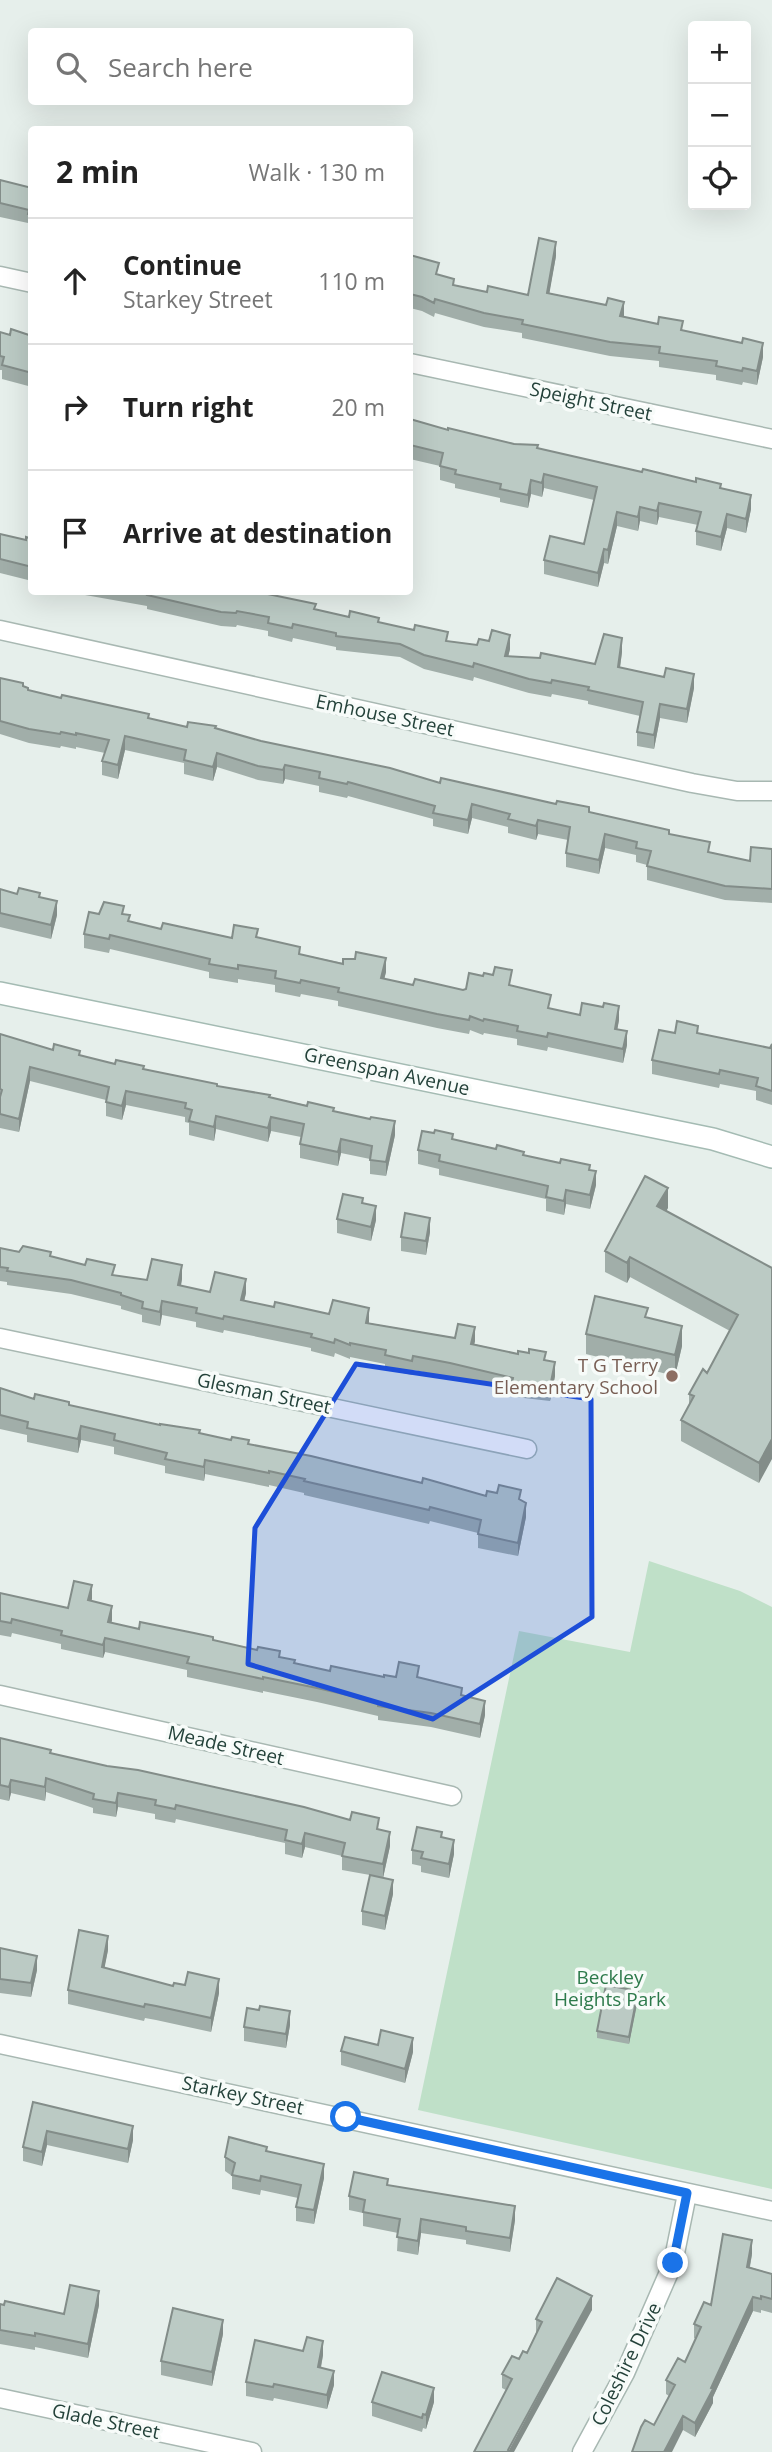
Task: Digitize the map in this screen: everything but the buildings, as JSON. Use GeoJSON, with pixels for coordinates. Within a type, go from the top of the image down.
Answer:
{"type":"FeatureCollection","features":[{"type":"Feature","properties":{"kind":"street"},"geometry":{"type":"LineString","coordinates":[[0,276],[28,282]]}},
{"type":"Feature","properties":{"kind":"street","name":"Speight Street"},"geometry":{"type":"LineString","coordinates":[[413,364],[772,439]]}},
{"type":"Feature","properties":{"kind":"street","name":"Emhouse Street"},"geometry":{"type":"LineString","coordinates":[[0,630],[692,783],[737,791],[772,791]]}},
{"type":"Feature","properties":{"kind":"street","name":"Greenspan Avenue"},"geometry":{"type":"LineString","coordinates":[[0,992],[713,1139],[772,1157]]}},
{"type":"Feature","properties":{"kind":"street","name":"Glesman Street"},"geometry":{"type":"LineString","coordinates":[[0,1338],[527,1449]]}},
{"type":"Feature","properties":{"kind":"street","name":"Meade Street"},"geometry":{"type":"LineString","coordinates":[[0,1695],[452,1796]]}},
{"type":"Feature","properties":{"kind":"street","name":"Starkey Street"},"geometry":{"type":"LineString","coordinates":[[0,2044],[772,2211]]}},
{"type":"Feature","properties":{"kind":"street","name":"Coleshire Drive"},"geometry":{"type":"LineString","coordinates":[[582,2452],[625,2374],[673,2263],[687,2193]]}},
{"type":"Feature","properties":{"kind":"street","name":"Glade Street"},"geometry":{"type":"LineString","coordinates":[[0,2398],[252,2452]]}},
{"type":"Feature","properties":{"kind":"highlighted area"},"geometry":{"type":"Polygon","coordinates":[[[356,1364],[591,1399],[592,1617],[433,1719],[248,1664],[255,1528],[356,1364]]]}},
{"type":"Feature","properties":{"kind":"green space","name":"Beckley Heights Park"},"geometry":{"type":"Polygon","coordinates":[[[649,1561],[740,1591],[772,1607],[772,2189],[418,2110],[519,1631],[630,1652],[649,1561]]]}},
{"type":"Feature","properties":{"kind":"place","name":"T G Terry Elementary School"},"geometry":{"type":"Point","coordinates":[672,1376]}},
{"type":"Feature","properties":{"kind":"route"},"geometry":{"type":"LineString","coordinates":[[346,2117],[687,2193],[673,2263]]}}]}
